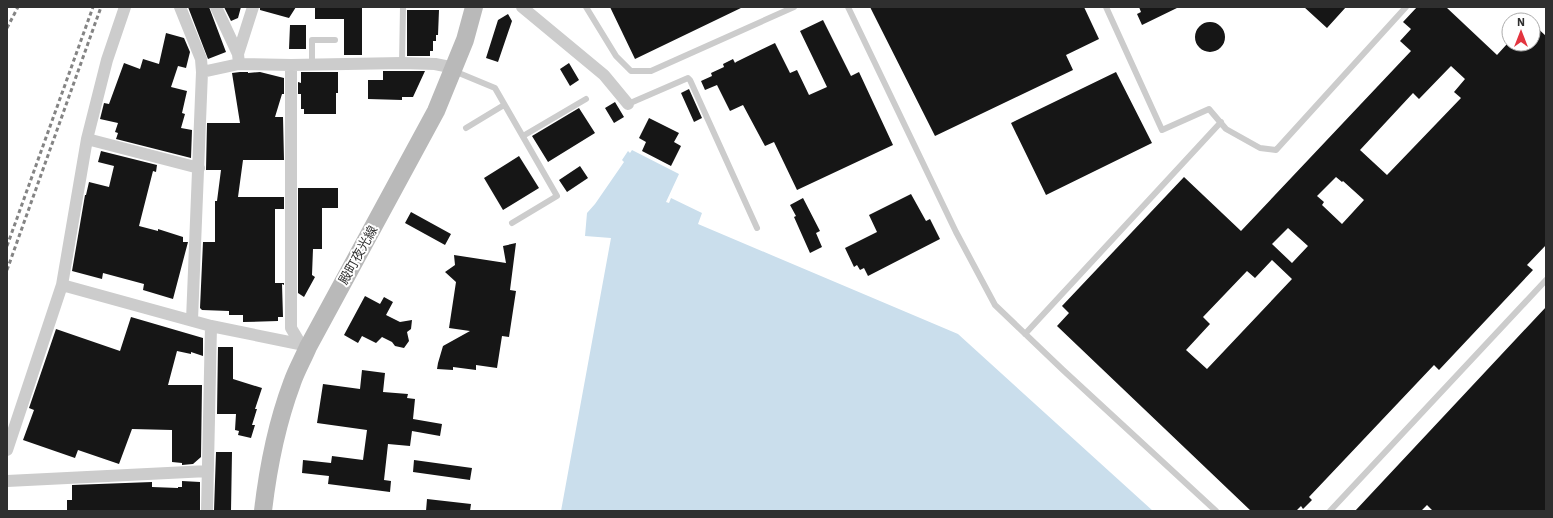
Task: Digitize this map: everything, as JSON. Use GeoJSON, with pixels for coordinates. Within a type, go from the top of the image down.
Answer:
{"type":"FeatureCollection","features":[{"type":"Feature","properties":{"kind":"street"},"geometry":{"type":"LineString","coordinates":[[7,450],[62,285],[87,139],[107,60],[125,7]]}},
{"type":"Feature","properties":{"kind":"street"},"geometry":{"type":"LineString","coordinates":[[180,7],[201,59],[202,72],[192,320]]}},
{"type":"Feature","properties":{"kind":"street"},"geometry":{"type":"LineString","coordinates":[[216,7],[238,59]]}},
{"type":"Feature","properties":{"kind":"street"},"geometry":{"type":"LineString","coordinates":[[238,59],[253,7]]}},
{"type":"Feature","properties":{"kind":"street","name":"殿町夜光線"},"geometry":{"type":"LineString","coordinates":[[263,511],[266,483],[279,425],[304,345],[429,124],[454,70],[465,40],[474,7]]}},
{"type":"Feature","properties":{"kind":"street"},"geometry":{"type":"LineString","coordinates":[[522,7],[604,75],[628,104]]}},
{"type":"Feature","properties":{"kind":"street"},"geometry":{"type":"LineString","coordinates":[[202,72],[238,59],[291,64],[436,64],[454,70]]}},
{"type":"Feature","properties":{"kind":"street"},"geometry":{"type":"LineString","coordinates":[[291,64],[290,328],[304,345]]}},
{"type":"Feature","properties":{"kind":"street"},"geometry":{"type":"LineString","coordinates":[[87,139],[199,168]]}},
{"type":"Feature","properties":{"kind":"street"},"geometry":{"type":"LineString","coordinates":[[62,285],[211,326],[304,345]]}},
{"type":"Feature","properties":{"kind":"street"},"geometry":{"type":"LineString","coordinates":[[207,511],[211,326]]}},
{"type":"Feature","properties":{"kind":"street"},"geometry":{"type":"LineString","coordinates":[[7,481],[208,472]]}},
{"type":"Feature","properties":{"kind":"lane"},"geometry":{"type":"LineString","coordinates":[[402,63],[403,7]]}},
{"type":"Feature","properties":{"kind":"lane"},"geometry":{"type":"LineString","coordinates":[[586,7],[616,56],[631,71],[652,71],[794,7]]}},
{"type":"Feature","properties":{"kind":"lane"},"geometry":{"type":"LineString","coordinates":[[848,7],[956,232],[995,305],[1216,511]]}},
{"type":"Feature","properties":{"kind":"lane"},"geometry":{"type":"LineString","coordinates":[[1106,7],[1162,130],[1209,109],[1226,129],[1260,148],[1276,150],[1406,7]]}},
{"type":"Feature","properties":{"kind":"lane"},"geometry":{"type":"LineString","coordinates":[[312,64],[312,40],[334,40]]}},
{"type":"Feature","properties":{"kind":"lane"},"geometry":{"type":"LineString","coordinates":[[454,70],[495,88],[557,196],[512,223]]}},
{"type":"Feature","properties":{"kind":"lane"},"geometry":{"type":"LineString","coordinates":[[628,104],[688,78],[756,228]]}},
{"type":"Feature","properties":{"kind":"lane"},"geometry":{"type":"LineString","coordinates":[[522,136],[586,98]]}},
{"type":"Feature","properties":{"kind":"lane"},"geometry":{"type":"LineString","coordinates":[[466,128],[504,105]]}},
{"type":"Feature","properties":{"kind":"lane"},"geometry":{"type":"LineString","coordinates":[[1025,334],[1221,122]]}},
{"type":"Feature","properties":{"kind":"lane"},"geometry":{"type":"LineString","coordinates":[[1330,511],[1546,280]]}},
{"type":"Feature","properties":{"kind":"water"},"geometry":{"type":"Polygon","coordinates":[[[632,150],[679,174],[666,202],[669,203],[671,198],[702,213],[698,224],[958,334],[1153,511],[561,511],[611,238],[585,236],[587,213],[624,162],[622,160],[628,151],[630,153],[632,150]]]}},
{"type":"Feature","properties":{"kind":"building"},"geometry":{"type":"Polygon","coordinates":[[[188,7],[209,7],[226,52],[208,59],[188,7]]]}},
{"type":"Feature","properties":{"kind":"building"},"geometry":{"type":"Polygon","coordinates":[[[224,7],[241,7],[238,18],[231,21],[224,7]]]}},
{"type":"Feature","properties":{"kind":"building"},"geometry":{"type":"Polygon","coordinates":[[[260,7],[296,7],[289,18],[260,10],[260,7]]]}},
{"type":"Feature","properties":{"kind":"building"},"geometry":{"type":"Polygon","coordinates":[[[315,7],[362,7],[362,55],[344,55],[344,19],[315,19],[315,7]]]}},
{"type":"Feature","properties":{"kind":"building"},"geometry":{"type":"Polygon","coordinates":[[[610,7],[743,7],[635,59],[610,7]]]}},
{"type":"Feature","properties":{"kind":"building"},"geometry":{"type":"Polygon","coordinates":[[[870,7],[1084,7],[1099,39],[1066,55],[1073,70],[935,136],[870,7]]]}},
{"type":"Feature","properties":{"kind":"building"},"geometry":{"type":"Polygon","coordinates":[[[1139,7],[1179,7],[1142,25],[1137,14],[1141,12],[1139,7]]]}},
{"type":"Feature","properties":{"kind":"building"},"geometry":{"type":"Polygon","coordinates":[[[1304,7],[1346,7],[1327,28],[1304,7]]]}},
{"type":"Feature","properties":{"kind":"building"},"geometry":{"type":"Polygon","coordinates":[[[1417,7],[1446,7],[1497,55],[1501,51],[1501,52],[1541,52],[1541,31],[1546,36],[1546,245],[1527,265],[1533,270],[1439,370],[1434,365],[1309,497],[1312,500],[1303,509],[1301,506],[1296,511],[1251,511],[1057,326],[1069,313],[1062,306],[1184,177],[1241,231],[1411,51],[1400,41],[1411,29],[1403,22],[1417,7]],[[1451,66],[1419,99],[1413,93],[1360,150],[1387,175],[1461,98],[1454,92],[1465,79],[1451,66]],[[1336,177],[1317,196],[1324,202],[1322,205],[1342,224],[1364,200],[1343,181],[1342,182],[1336,177]],[[1288,228],[1272,244],[1292,263],[1308,246],[1288,228]],[[1272,260],[1255,278],[1247,271],[1203,317],[1210,324],[1186,350],[1207,369],[1292,279],[1272,260]]]}},
{"type":"Feature","properties":{"kind":"building"},"geometry":{"type":"Polygon","coordinates":[[[407,10],[439,10],[438,35],[436,35],[436,41],[433,41],[433,51],[430,51],[430,56],[407,56],[407,10]]]}},
{"type":"Feature","properties":{"kind":"building"},"geometry":{"type":"Polygon","coordinates":[[[508,14],[512,21],[498,62],[486,58],[498,20],[508,14]]]}},
{"type":"Feature","properties":{"kind":"building"},"geometry":{"type":"Polygon","coordinates":[[[823,20],[851,76],[859,72],[893,145],[797,190],[774,142],[765,146],[743,105],[730,111],[717,85],[705,90],[701,81],[712,76],[711,73],[724,67],[723,64],[733,59],[735,63],[775,43],[790,73],[797,70],[809,95],[827,87],[800,31],[823,20]]]}},
{"type":"Feature","properties":{"kind":"building"},"geometry":{"type":"Polygon","coordinates":[[[1210,22],[1221,26],[1225,37],[1221,48],[1210,52],[1199,48],[1195,37],[1199,26],[1210,22]]]}},
{"type":"Feature","properties":{"kind":"building"},"geometry":{"type":"Polygon","coordinates":[[[290,25],[306,25],[306,49],[289,49],[290,25]]]}},
{"type":"Feature","properties":{"kind":"building"},"geometry":{"type":"Polygon","coordinates":[[[166,33],[184,38],[190,52],[186,68],[178,66],[171,87],[187,91],[182,113],[185,114],[181,128],[192,130],[191,158],[116,139],[118,133],[115,132],[118,123],[100,119],[104,103],[109,104],[124,63],[140,69],[143,59],[159,64],[166,33]]]}},
{"type":"Feature","properties":{"kind":"building"},"geometry":{"type":"Polygon","coordinates":[[[569,63],[579,80],[570,86],[560,69],[569,63]]]}},
{"type":"Feature","properties":{"kind":"building"},"geometry":{"type":"Polygon","coordinates":[[[383,71],[425,71],[413,97],[402,97],[402,100],[368,99],[368,80],[383,80],[383,71]]]}},
{"type":"Feature","properties":{"kind":"building"},"geometry":{"type":"Polygon","coordinates":[[[260,72],[284,78],[284,94],[282,94],[275,117],[283,117],[284,160],[243,160],[238,197],[284,197],[284,209],[275,209],[275,283],[284,283],[284,285],[282,284],[283,317],[278,317],[278,321],[243,322],[243,315],[229,315],[229,311],[202,310],[200,308],[203,242],[215,242],[215,201],[217,201],[221,170],[206,170],[207,123],[240,123],[232,73],[260,72]]]}},
{"type":"Feature","properties":{"kind":"building"},"geometry":{"type":"Polygon","coordinates":[[[301,72],[338,72],[336,114],[304,114],[304,109],[301,109],[301,94],[298,94],[298,82],[301,83],[301,72]]]}},
{"type":"Feature","properties":{"kind":"building"},"geometry":{"type":"Polygon","coordinates":[[[1116,72],[1152,143],[1046,195],[1011,123],[1116,72]]]}},
{"type":"Feature","properties":{"kind":"building"},"geometry":{"type":"Polygon","coordinates":[[[689,89],[702,118],[694,122],[681,93],[689,89]]]}},
{"type":"Feature","properties":{"kind":"building"},"geometry":{"type":"Polygon","coordinates":[[[615,102],[624,117],[614,123],[605,108],[615,102]]]}},
{"type":"Feature","properties":{"kind":"building"},"geometry":{"type":"Polygon","coordinates":[[[579,108],[595,133],[548,162],[532,136],[579,108]]]}},
{"type":"Feature","properties":{"kind":"building"},"geometry":{"type":"Polygon","coordinates":[[[649,118],[679,133],[674,142],[681,146],[671,166],[642,151],[646,142],[639,138],[649,118]]]}},
{"type":"Feature","properties":{"kind":"building"},"geometry":{"type":"Polygon","coordinates":[[[101,151],[157,165],[156,172],[153,171],[139,226],[158,231],[158,229],[183,237],[183,242],[188,242],[173,299],[143,290],[144,284],[103,273],[102,279],[72,271],[85,195],[89,182],[109,187],[114,166],[98,162],[101,151]]]}},
{"type":"Feature","properties":{"kind":"building"},"geometry":{"type":"Polygon","coordinates":[[[519,156],[539,188],[503,210],[484,178],[519,156]]]}},
{"type":"Feature","properties":{"kind":"building"},"geometry":{"type":"Polygon","coordinates":[[[580,166],[588,178],[567,192],[559,180],[580,166]]]}},
{"type":"Feature","properties":{"kind":"building"},"geometry":{"type":"Polygon","coordinates":[[[298,188],[338,188],[338,208],[322,208],[322,249],[313,249],[312,275],[315,277],[304,297],[298,293],[298,188]]]}},
{"type":"Feature","properties":{"kind":"building"},"geometry":{"type":"Polygon","coordinates":[[[911,194],[926,221],[930,219],[940,239],[868,276],[864,268],[860,270],[857,265],[854,267],[845,248],[877,232],[869,215],[911,194]]]}},
{"type":"Feature","properties":{"kind":"building"},"geometry":{"type":"Polygon","coordinates":[[[803,198],[820,231],[816,233],[822,247],[810,253],[794,217],[796,216],[790,205],[803,198]]]}},
{"type":"Feature","properties":{"kind":"building"},"geometry":{"type":"Polygon","coordinates":[[[411,212],[451,234],[445,245],[405,223],[411,212]]]}},
{"type":"Feature","properties":{"kind":"building"},"geometry":{"type":"Polygon","coordinates":[[[516,243],[510,290],[516,291],[509,337],[502,336],[497,368],[476,365],[476,370],[453,367],[453,370],[437,369],[443,346],[470,331],[449,328],[456,282],[445,272],[455,265],[454,255],[506,263],[503,246],[516,243]]]}},
{"type":"Feature","properties":{"kind":"building"},"geometry":{"type":"Polygon","coordinates":[[[365,296],[380,304],[384,297],[393,302],[386,315],[400,322],[412,320],[411,329],[407,332],[409,341],[404,348],[395,346],[392,342],[382,337],[376,343],[362,336],[358,343],[344,335],[365,296]]]}},
{"type":"Feature","properties":{"kind":"building"},"geometry":{"type":"Polygon","coordinates":[[[1546,307],[1546,511],[1433,511],[1427,505],[1421,511],[1355,511],[1546,307]]]}},
{"type":"Feature","properties":{"kind":"building"},"geometry":{"type":"Polygon","coordinates":[[[131,317],[203,338],[203,356],[191,352],[191,354],[177,351],[168,385],[202,385],[201,457],[193,464],[182,465],[182,463],[172,462],[172,430],[132,429],[119,464],[78,450],[75,458],[23,440],[34,410],[29,408],[56,329],[120,351],[131,317]]]}},
{"type":"Feature","properties":{"kind":"building"},"geometry":{"type":"Polygon","coordinates":[[[218,347],[233,347],[233,379],[262,388],[255,409],[257,409],[252,425],[255,425],[251,438],[238,435],[239,431],[235,430],[236,414],[217,414],[218,347]]]}},
{"type":"Feature","properties":{"kind":"building"},"geometry":{"type":"Polygon","coordinates":[[[362,370],[385,373],[383,392],[408,394],[407,398],[415,399],[413,419],[442,424],[440,436],[412,431],[410,446],[388,444],[384,480],[391,481],[390,492],[328,484],[329,476],[302,473],[303,460],[331,463],[332,456],[363,460],[367,430],[317,423],[323,384],[360,389],[362,370]]]}},
{"type":"Feature","properties":{"kind":"building"},"geometry":{"type":"Polygon","coordinates":[[[216,452],[232,452],[231,511],[214,511],[216,452]]]}},
{"type":"Feature","properties":{"kind":"building"},"geometry":{"type":"Polygon","coordinates":[[[414,460],[472,468],[470,480],[413,472],[414,460]]]}},
{"type":"Feature","properties":{"kind":"building"},"geometry":{"type":"Polygon","coordinates":[[[182,481],[200,482],[200,511],[67,511],[67,500],[72,500],[72,485],[152,482],[152,487],[178,488],[182,487],[182,481]]]}},
{"type":"Feature","properties":{"kind":"building"},"geometry":{"type":"Polygon","coordinates":[[[427,499],[471,504],[470,511],[426,511],[427,499]]]}},
{"type":"Feature","properties":{"kind":"railway"},"geometry":{"type":"LineString","coordinates":[[7,28],[18,7]]}},
{"type":"Feature","properties":{"kind":"railway"},"geometry":{"type":"LineString","coordinates":[[7,246],[93,7]]}},
{"type":"Feature","properties":{"kind":"railway"},"geometry":{"type":"LineString","coordinates":[[7,270],[101,7]]}}]}
